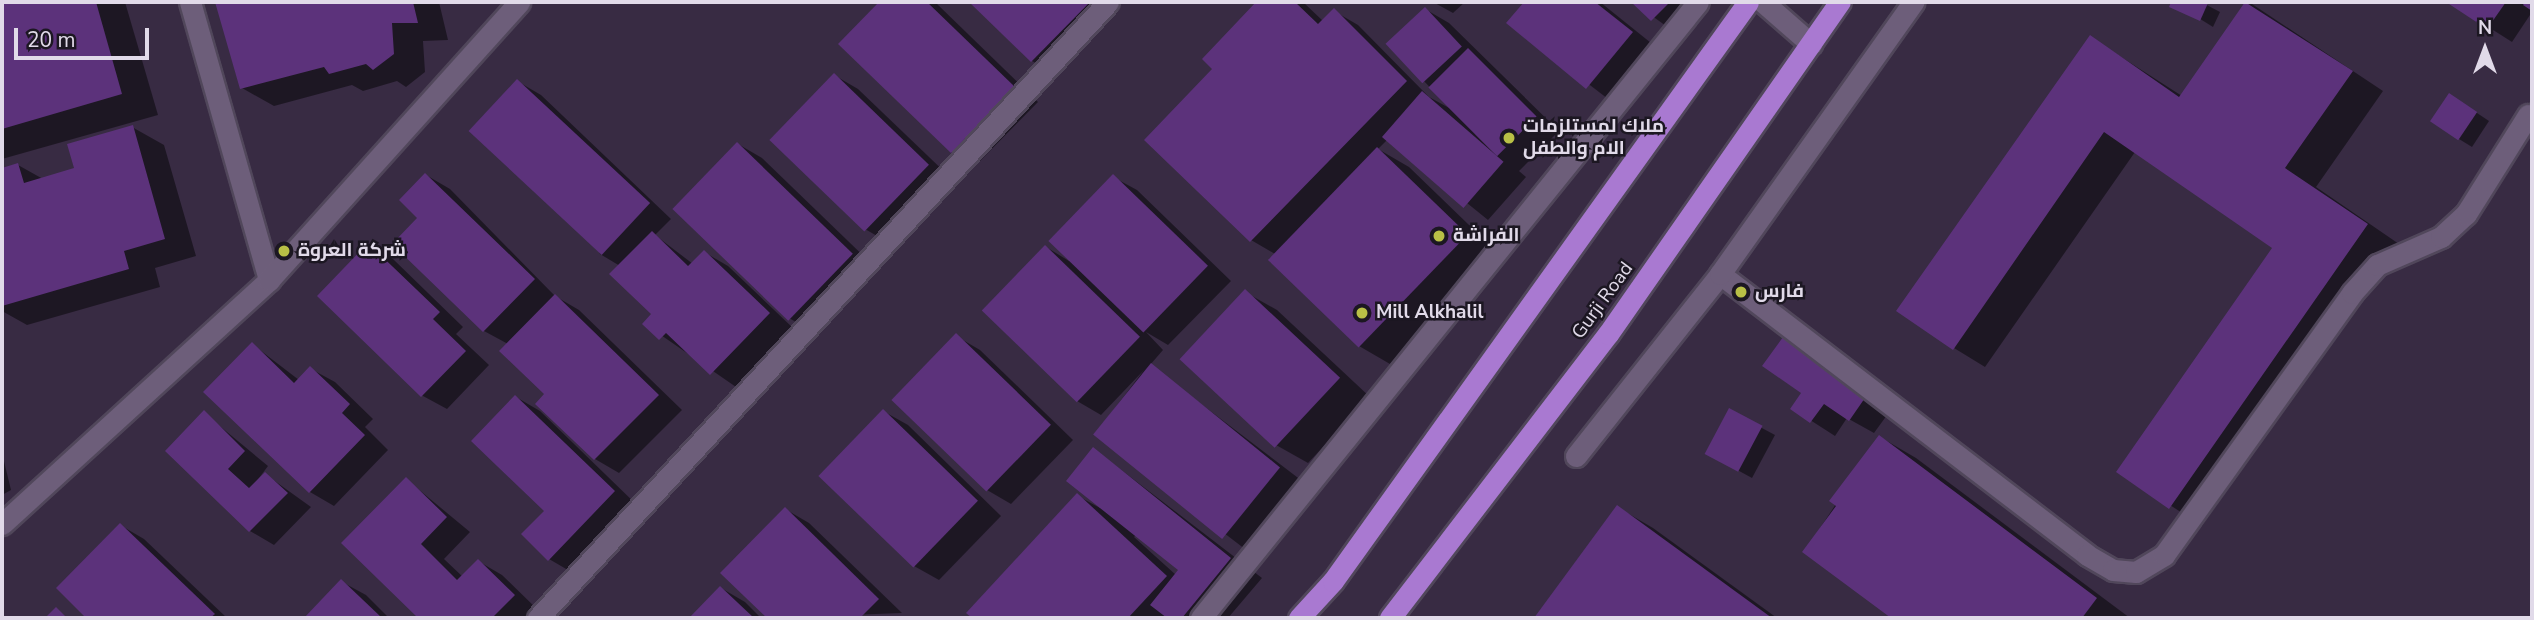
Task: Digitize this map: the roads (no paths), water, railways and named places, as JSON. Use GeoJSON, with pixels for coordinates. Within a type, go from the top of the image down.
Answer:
{"type":"FeatureCollection","features":[{"type":"Feature","properties":{"kind":"highway"},"geometry":{"type":"LineString","coordinates":[[1299,618],[1333,581],[1748,2]]}},
{"type":"Feature","properties":{"kind":"highway","name":"Gurji Road"},"geometry":{"type":"LineString","coordinates":[[1391,618],[1608,334],[1840,2]]}},
{"type":"Feature","properties":{"kind":"street"},"geometry":{"type":"LineString","coordinates":[[190,2],[269,280]]}},
{"type":"Feature","properties":{"kind":"street"},"geometry":{"type":"LineString","coordinates":[[2,524],[269,280],[519,2]]}},
{"type":"Feature","properties":{"kind":"street"},"geometry":{"type":"LineString","coordinates":[[538,618],[1108,2]]}},
{"type":"Feature","properties":{"kind":"street"},"geometry":{"type":"LineString","coordinates":[[1201,618],[1698,2]]}},
{"type":"Feature","properties":{"kind":"street"},"geometry":{"type":"LineString","coordinates":[[1763,2],[1811,44]]}},
{"type":"Feature","properties":{"kind":"street"},"geometry":{"type":"LineString","coordinates":[[1576,456],[1720,274],[1913,2]]}},
{"type":"Feature","properties":{"kind":"street"},"geometry":{"type":"LineString","coordinates":[[1720,274],[2087,555],[2113,570],[2136,572],[2164,555],[2352,293],[2377,265],[2441,237],[2466,214],[2528,115]]}},
{"type":"Feature","properties":{"kind":"place","name":"ملاك لمستلزمات الام والطفل"},"geometry":{"type":"Point","coordinates":[1509,138]}},
{"type":"Feature","properties":{"kind":"place","name":"الفراشة"},"geometry":{"type":"Point","coordinates":[1439,236]}},
{"type":"Feature","properties":{"kind":"place","name":"شركة العروة"},"geometry":{"type":"Point","coordinates":[284,251]}},
{"type":"Feature","properties":{"kind":"place","name":"فارس"},"geometry":{"type":"Point","coordinates":[1741,292]}},
{"type":"Feature","properties":{"kind":"place","name":"Mill Alkhalil"},"geometry":{"type":"Point","coordinates":[1362,313]}}]}
